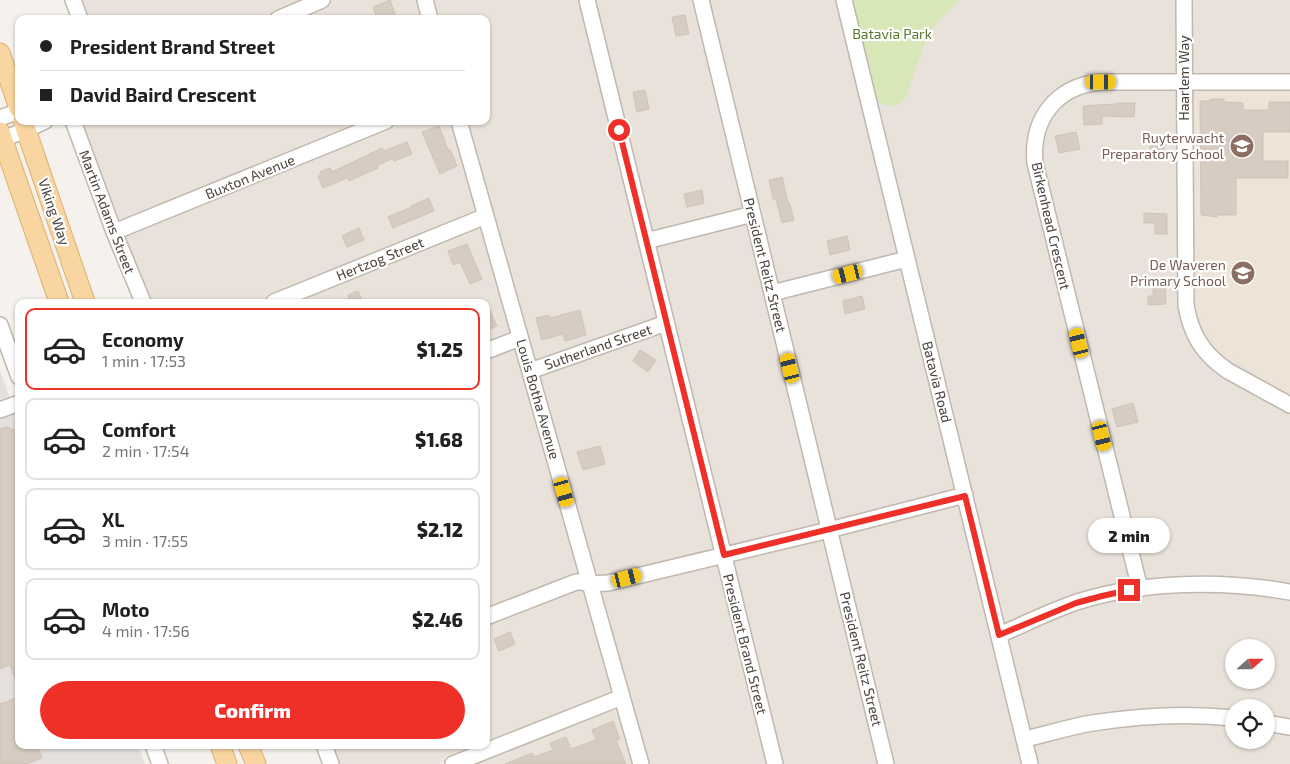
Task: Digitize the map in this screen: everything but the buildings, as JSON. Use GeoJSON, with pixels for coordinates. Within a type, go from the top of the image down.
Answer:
{"type":"FeatureCollection","features":[{"type":"Feature","properties":{"kind":"main road"},"geometry":{"type":"LineString","coordinates":[[0,53],[15,97]]}},
{"type":"Feature","properties":{"kind":"main road","name":"Viking Way"},"geometry":{"type":"LineString","coordinates":[[25,126],[84,299]]}},
{"type":"Feature","properties":{"kind":"main road","name":"Viking Way"},"geometry":{"type":"LineString","coordinates":[[1,137],[58,299]]}},
{"type":"Feature","properties":{"kind":"main road"},"geometry":{"type":"LineString","coordinates":[[221,749],[227,764]]}},
{"type":"Feature","properties":{"kind":"main road"},"geometry":{"type":"LineString","coordinates":[[250,749],[256,764]]}},
{"type":"Feature","properties":{"kind":"street"},"geometry":{"type":"LineString","coordinates":[[73,0],[79,15]]}},
{"type":"Feature","properties":{"kind":"street"},"geometry":{"type":"LineString","coordinates":[[287,15],[322,0]]}},
{"type":"Feature","properties":{"kind":"street"},"geometry":{"type":"LineString","coordinates":[[425,0],[429,15]]}},
{"type":"Feature","properties":{"kind":"street","name":"President Brand Street"},"geometry":{"type":"LineString","coordinates":[[587,0],[775,764]]}},
{"type":"Feature","properties":{"kind":"street","name":"President Reitz Street"},"geometry":{"type":"LineString","coordinates":[[701,0],[886,764]]}},
{"type":"Feature","properties":{"kind":"street","name":"Batavia Road"},"geometry":{"type":"LineString","coordinates":[[844,0],[1030,764]]}},
{"type":"Feature","properties":{"kind":"street","name":"Haarlem Way"},"geometry":{"type":"LineString","coordinates":[[1184,0],[1186,305],[1190,323],[1200,344],[1219,365],[1290,405]]}},
{"type":"Feature","properties":{"kind":"street","name":"Birkenhead Crescent"},"geometry":{"type":"LineString","coordinates":[[1140,589],[1035,163],[1034,143],[1040,124],[1050,106],[1064,93],[1091,82],[1290,82]]}},
{"type":"Feature","properties":{"kind":"street"},"geometry":{"type":"LineString","coordinates":[[0,118],[15,111]]}},
{"type":"Feature","properties":{"kind":"street","name":"Martin Adams Street"},"geometry":{"type":"LineString","coordinates":[[74,125],[114,232],[142,299]]}},
{"type":"Feature","properties":{"kind":"street","name":"Buxton Avenue"},"geometry":{"type":"LineString","coordinates":[[114,232],[376,125]]}},
{"type":"Feature","properties":{"kind":"street","name":"Louis Botha Avenue"},"geometry":{"type":"LineString","coordinates":[[460,125],[642,764]]}},
{"type":"Feature","properties":{"kind":"street"},"geometry":{"type":"LineString","coordinates":[[1,137],[25,126]]}},
{"type":"Feature","properties":{"kind":"street"},"geometry":{"type":"LineString","coordinates":[[646,240],[753,214]]}},
{"type":"Feature","properties":{"kind":"street","name":"Hertzog Street"},"geometry":{"type":"LineString","coordinates":[[281,299],[486,216]]}},
{"type":"Feature","properties":{"kind":"street"},"geometry":{"type":"LineString","coordinates":[[772,293],[907,259]]}},
{"type":"Feature","properties":{"kind":"street","name":"Sutherland Street"},"geometry":{"type":"LineString","coordinates":[[530,371],[666,322]]}},
{"type":"Feature","properties":{"kind":"street"},"geometry":{"type":"LineString","coordinates":[[0,325],[15,365]]}},
{"type":"Feature","properties":{"kind":"street"},"geometry":{"type":"LineString","coordinates":[[490,349],[520,338]]}},
{"type":"Feature","properties":{"kind":"street"},"geometry":{"type":"LineString","coordinates":[[0,410],[15,405]]}},
{"type":"Feature","properties":{"kind":"street"},"geometry":{"type":"LineString","coordinates":[[490,611],[576,582],[590,584],[608,583],[965,496]]}},
{"type":"Feature","properties":{"kind":"street"},"geometry":{"type":"LineString","coordinates":[[999,635],[1076,603],[1140,589],[1163,586],[1224,586],[1290,592]]}},
{"type":"Feature","properties":{"kind":"street"},"geometry":{"type":"LineString","coordinates":[[453,764],[622,696]]}},
{"type":"Feature","properties":{"kind":"street"},"geometry":{"type":"LineString","coordinates":[[1024,740],[1092,723],[1132,718],[1178,716],[1225,718]]}},
{"type":"Feature","properties":{"kind":"street"},"geometry":{"type":"LineString","coordinates":[[1275,725],[1290,728]]}},
{"type":"Feature","properties":{"kind":"street"},"geometry":{"type":"LineString","coordinates":[[154,749],[160,764]]}},
{"type":"Feature","properties":{"kind":"street"},"geometry":{"type":"LineString","coordinates":[[325,749],[331,764]]}},
{"type":"Feature","properties":{"kind":"shaded area"},"geometry":{"type":"Polygon","coordinates":[[[72,0],[1290,0],[1290,764],[647,764],[592,569],[490,610],[490,299],[142,299],[75,125],[490,125],[490,15],[78,15],[72,0]]]}},
{"type":"Feature","properties":{"kind":"shaded area"},"geometry":{"type":"Polygon","coordinates":[[[1198,92],[1290,92],[1290,393],[1223,354],[1214,344],[1196,310],[1194,97],[1198,92]]]}},
{"type":"Feature","properties":{"kind":"shaded area"},"geometry":{"type":"Polygon","coordinates":[[[0,371],[15,411],[15,749],[139,749],[145,764],[0,764],[0,371]]]}},
{"type":"Feature","properties":{"kind":"shaded area"},"geometry":{"type":"Polygon","coordinates":[[[577,587],[586,591],[612,689],[611,693],[608,696],[490,743],[490,621],[577,587]]]}},
{"type":"Feature","properties":{"kind":"shaded area"},"geometry":{"type":"Polygon","coordinates":[[[608,708],[618,711],[621,715],[636,764],[467,764],[608,708]]]}},
{"type":"Feature","properties":{"kind":"shaded area"},"geometry":{"type":"Polygon","coordinates":[[[332,749],[476,749],[439,764],[338,764],[332,749]]]}},
{"type":"Feature","properties":{"kind":"green space","name":"Batavia Park"},"geometry":{"type":"Polygon","coordinates":[[[851,0],[960,0],[935,25],[928,35],[905,98],[893,106],[880,103],[874,95],[851,0]]]}},
{"type":"Feature","properties":{"kind":"place","name":"Ruyterwacht Preparatory School"},"geometry":{"type":"Point","coordinates":[1242,146]}},
{"type":"Feature","properties":{"kind":"place","name":"De Waveren Primary School"},"geometry":{"type":"Point","coordinates":[1243,273]}},
{"type":"Feature","properties":{"kind":"route"},"geometry":{"type":"LineString","coordinates":[[619,130],[724,555],[965,496],[999,635],[1076,603],[1129,590]]}}]}
